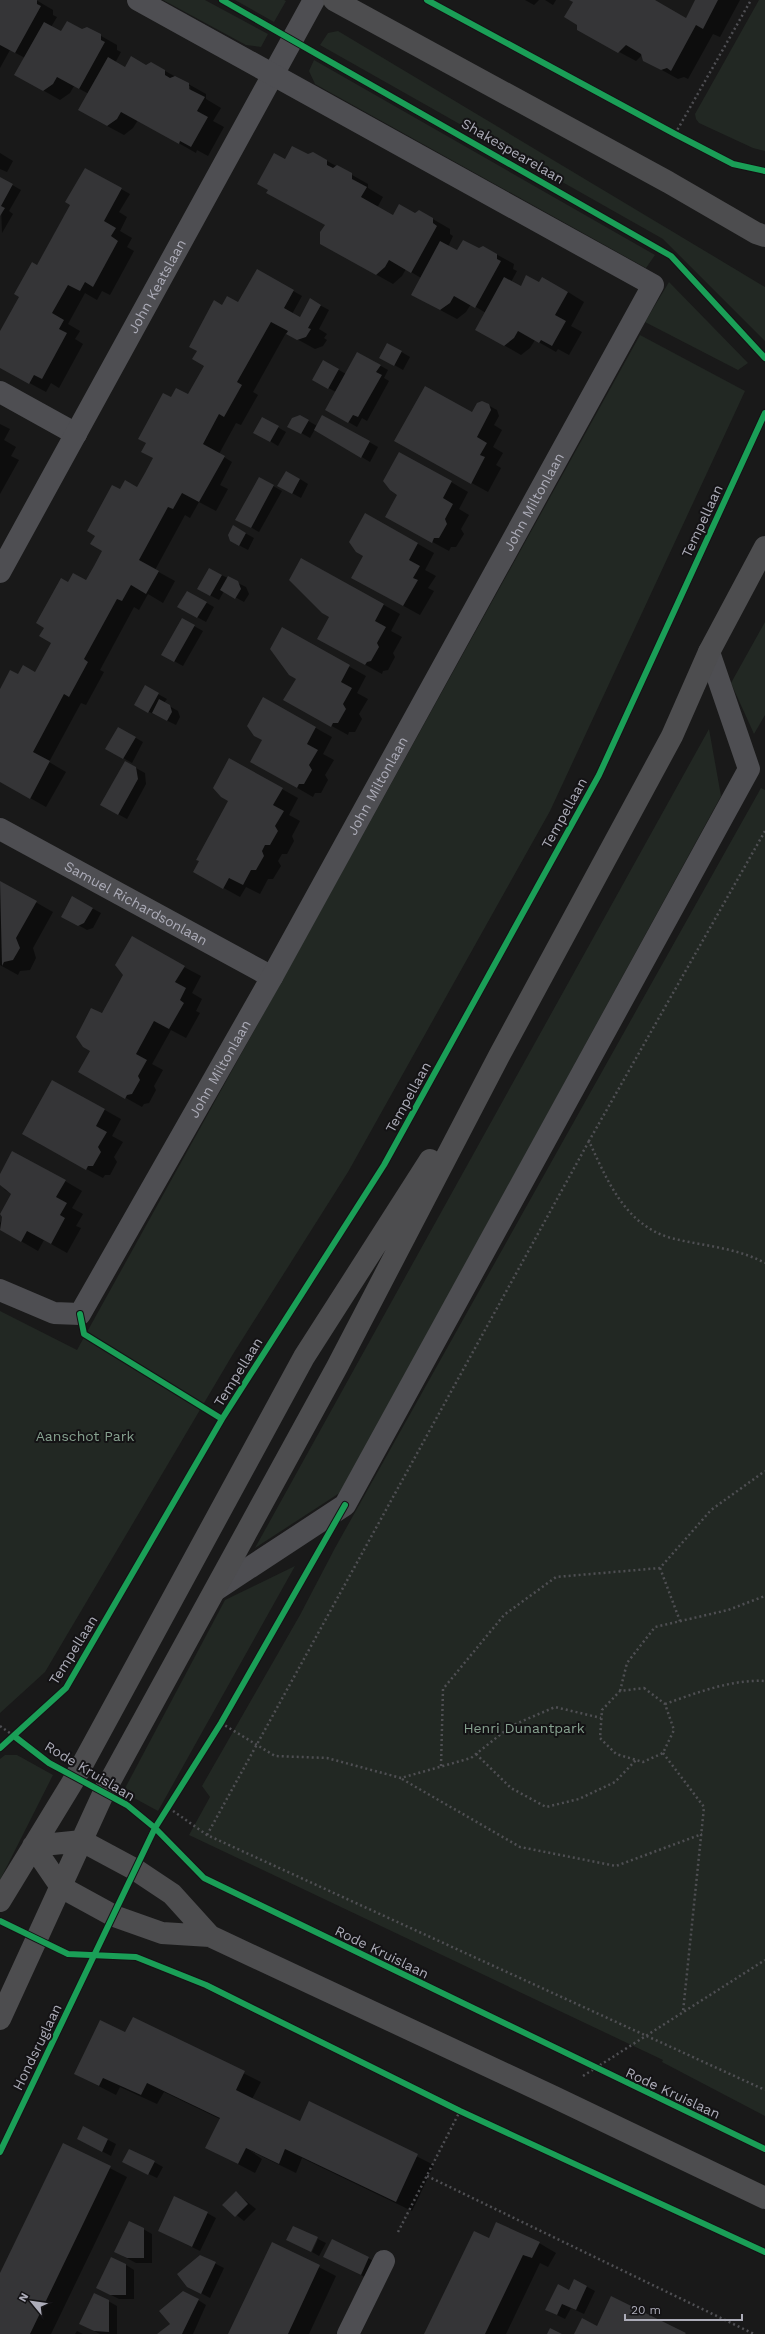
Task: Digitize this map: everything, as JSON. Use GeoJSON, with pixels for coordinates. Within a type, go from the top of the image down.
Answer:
{"type":"FeatureCollection","features":[{"type":"Feature","properties":{"kind":"main road"},"geometry":{"type":"LineString","coordinates":[[334,0],[668,182],[762,239]]}},
{"type":"Feature","properties":{"kind":"main road"},"geometry":{"type":"LineString","coordinates":[[0,2018],[104,1792],[217,1589],[333,1374],[499,1056],[672,736],[709,652],[765,547]]}},
{"type":"Feature","properties":{"kind":"main road"},"geometry":{"type":"LineString","coordinates":[[0,1901],[75,1778],[304,1357],[353,1278],[499,1056]]}},
{"type":"Feature","properties":{"kind":"main road"},"geometry":{"type":"LineString","coordinates":[[33,1846],[82,1841],[136,1870],[172,1894],[210,1936]]}},
{"type":"Feature","properties":{"kind":"main road"},"geometry":{"type":"LineString","coordinates":[[33,1846],[61,1887],[114,1916],[162,1933],[210,1936],[552,2096],[765,2198]]}},
{"type":"Feature","properties":{"kind":"street"},"geometry":{"type":"LineString","coordinates":[[138,0],[274,75]]}},
{"type":"Feature","properties":{"kind":"street","name":"John Keatslaan"},"geometry":{"type":"LineString","coordinates":[[0,572],[314,0]]}},
{"type":"Feature","properties":{"kind":"street","name":"John Miltonlaan"},"geometry":{"type":"LineString","coordinates":[[0,1290],[54,1313],[80,1314],[272,977],[653,285],[274,75]]}},
{"type":"Feature","properties":{"kind":"street"},"geometry":{"type":"LineString","coordinates":[[0,392],[76,434]]}},
{"type":"Feature","properties":{"kind":"street"},"geometry":{"type":"LineString","coordinates":[[217,1589],[345,1505],[749,769],[709,652]]}},
{"type":"Feature","properties":{"kind":"street","name":"Samuel Richardsonlaan"},"geometry":{"type":"LineString","coordinates":[[0,829],[272,977]]}},
{"type":"Feature","properties":{"kind":"street"},"geometry":{"type":"LineString","coordinates":[[348,2334],[384,2261]]}},
{"type":"Feature","properties":{"kind":"path"},"geometry":{"type":"LineString","coordinates":[[675,134],[751,0]]}},
{"type":"Feature","properties":{"kind":"path"},"geometry":{"type":"LineString","coordinates":[[668,131],[682,138]]}},
{"type":"Feature","properties":{"kind":"path"},"geometry":{"type":"LineString","coordinates":[[207,1835],[589,1141],[765,830]]}},
{"type":"Feature","properties":{"kind":"path"},"geometry":{"type":"LineString","coordinates":[[589,1141],[613,1191],[641,1224],[670,1237],[709,1244],[754,1257],[765,1263]]}},
{"type":"Feature","properties":{"kind":"path"},"geometry":{"type":"LineString","coordinates":[[441,1766],[443,1690],[504,1615],[556,1577],[660,1568],[711,1510],[765,1471]]}},
{"type":"Feature","properties":{"kind":"path"},"geometry":{"type":"LineString","coordinates":[[660,1568],[680,1621]]}},
{"type":"Feature","properties":{"kind":"path"},"geometry":{"type":"LineString","coordinates":[[620,1691],[644,1688],[665,1704],[674,1730],[663,1753],[643,1762],[616,1754],[600,1738],[602,1710],[620,1691],[627,1663],[655,1627],[728,1610],[765,1596]]}},
{"type":"Feature","properties":{"kind":"path"},"geometry":{"type":"LineString","coordinates":[[665,1704],[697,1692],[751,1680],[765,1681]]}},
{"type":"Feature","properties":{"kind":"path"},"geometry":{"type":"LineString","coordinates":[[402,1778],[471,1758],[511,1726],[555,1707],[602,1718]]}},
{"type":"Feature","properties":{"kind":"path"},"geometry":{"type":"LineString","coordinates":[[217,1729],[225,1716]]}},
{"type":"Feature","properties":{"kind":"path"},"geometry":{"type":"LineString","coordinates":[[221,1723],[275,1756],[327,1758],[402,1778],[520,1847],[616,1866],[702,1834]]}},
{"type":"Feature","properties":{"kind":"path"},"geometry":{"type":"LineString","coordinates":[[0,1726],[12,1738],[20,1740]]}},
{"type":"Feature","properties":{"kind":"path"},"geometry":{"type":"LineString","coordinates":[[12,1738],[20,1731]]}},
{"type":"Feature","properties":{"kind":"path"},"geometry":{"type":"LineString","coordinates":[[663,1753],[704,1807],[683,2012]]}},
{"type":"Feature","properties":{"kind":"path"},"geometry":{"type":"LineString","coordinates":[[476,1754],[512,1788],[546,1807],[579,1799],[615,1782],[636,1760]]}},
{"type":"Feature","properties":{"kind":"path"},"geometry":{"type":"LineString","coordinates":[[173,1802],[167,1811],[207,1835],[765,2090]]}},
{"type":"Feature","properties":{"kind":"path"},"geometry":{"type":"LineString","coordinates":[[552,2096],[765,1960]]}},
{"type":"Feature","properties":{"kind":"path"},"geometry":{"type":"LineString","coordinates":[[587,2065],[601,2072]]}},
{"type":"Feature","properties":{"kind":"path"},"geometry":{"type":"LineString","coordinates":[[453,2107],[467,2114]]}},
{"type":"Feature","properties":{"kind":"path"},"geometry":{"type":"LineString","coordinates":[[384,2261],[460,2110]]}},
{"type":"Feature","properties":{"kind":"path"},"geometry":{"type":"LineString","coordinates":[[427,2176],[754,2334]]}},
{"type":"Feature","properties":{"kind":"green space"},"geometry":{"type":"Polygon","coordinates":[[[163,0],[205,0],[268,34],[261,47],[246,45],[163,0]]]}},
{"type":"Feature","properties":{"kind":"green space"},"geometry":{"type":"Polygon","coordinates":[[[235,0],[284,0],[286,1],[274,22],[235,0]]]}},
{"type":"Feature","properties":{"kind":"green space"},"geometry":{"type":"Polygon","coordinates":[[[759,0],[765,0],[765,151],[753,148],[699,123],[695,114],[759,0]]]}},
{"type":"Feature","properties":{"kind":"green space"},"geometry":{"type":"Polygon","coordinates":[[[338,31],[765,287],[765,341],[663,239],[320,45],[328,33],[338,31]]]}},
{"type":"Feature","properties":{"kind":"green space"},"geometry":{"type":"Polygon","coordinates":[[[314,60],[655,255],[646,268],[315,84],[309,71],[314,60]]]}},
{"type":"Feature","properties":{"kind":"green space"},"geometry":{"type":"Polygon","coordinates":[[[669,282],[748,363],[738,370],[645,322],[669,282]]]}},
{"type":"Feature","properties":{"kind":"green space","name":"Aanschot Park"},"geometry":{"type":"Polygon","coordinates":[[[640,335],[745,391],[550,811],[348,1172],[233,1354],[45,1672],[0,1713],[0,1311],[77,1350],[640,335]]]}},
{"type":"Feature","properties":{"kind":"green space"},"geometry":{"type":"Polygon","coordinates":[[[765,622],[765,715],[754,734],[731,683],[765,622]]]}},
{"type":"Feature","properties":{"kind":"green space"},"geometry":{"type":"Polygon","coordinates":[[[709,729],[721,796],[341,1492],[255,1548],[709,729]]]}},
{"type":"Feature","properties":{"kind":"green space","name":"Henri Dunantpark"},"geometry":{"type":"Polygon","coordinates":[[[761,788],[765,790],[765,2116],[662,2062],[663,2060],[189,1835],[210,1797],[202,1786],[300,1615],[335,1548],[761,788]]]}},
{"type":"Feature","properties":{"kind":"green space"},"geometry":{"type":"Polygon","coordinates":[[[295,1566],[158,1811],[123,1792],[225,1600],[295,1566]]]}},
{"type":"Feature","properties":{"kind":"green space"},"geometry":{"type":"Polygon","coordinates":[[[5,1755],[17,1755],[53,1775],[0,1880],[0,1759],[5,1755]]]}},
{"type":"Feature","properties":{"kind":"building"},"geometry":{"type":"Polygon","coordinates":[[[0,0],[37,0],[37,4],[41,6],[15,53],[0,45],[0,0]]]}},
{"type":"Feature","properties":{"kind":"building"},"geometry":{"type":"Polygon","coordinates":[[[569,0],[655,0],[686,18],[695,0],[718,0],[703,29],[696,25],[671,71],[667,68],[661,70],[643,61],[641,54],[626,45],[618,53],[577,30],[577,25],[564,17],[573,2],[569,0]]]}},
{"type":"Feature","properties":{"kind":"building"},"geometry":{"type":"Polygon","coordinates":[[[67,21],[82,29],[87,27],[101,34],[101,40],[105,42],[79,89],[57,77],[53,84],[43,91],[14,75],[44,22],[61,31],[67,21]]]}},
{"type":"Feature","properties":{"kind":"building"},"geometry":{"type":"Polygon","coordinates":[[[131,56],[146,65],[151,62],[165,70],[165,75],[170,78],[175,76],[189,83],[189,89],[205,97],[197,111],[208,117],[191,147],[180,141],[179,144],[121,112],[117,119],[107,126],[78,110],[108,57],[125,67],[131,56]]]}},
{"type":"Feature","properties":{"kind":"building"},"geometry":{"type":"Polygon","coordinates":[[[292,146],[308,154],[313,152],[327,160],[327,165],[333,168],[337,165],[352,173],[352,179],[367,187],[361,197],[393,215],[399,204],[415,213],[419,210],[433,218],[433,223],[437,226],[411,273],[389,260],[385,267],[376,275],[320,244],[320,232],[325,225],[266,193],[268,190],[257,184],[274,153],[285,159],[292,146]]]}},
{"type":"Feature","properties":{"kind":"building"},"geometry":{"type":"Polygon","coordinates":[[[85,168],[122,188],[104,221],[116,228],[111,236],[118,241],[93,287],[85,282],[80,291],[68,285],[52,313],[64,320],[59,329],[67,333],[42,379],[34,375],[29,384],[0,368],[0,331],[19,297],[14,294],[32,262],[37,265],[70,205],[65,202],[85,168]]]}},
{"type":"Feature","properties":{"kind":"building"},"geometry":{"type":"Polygon","coordinates":[[[0,177],[13,184],[1,206],[5,208],[0,216],[0,177]]]}},
{"type":"Feature","properties":{"kind":"building"},"geometry":{"type":"Polygon","coordinates":[[[463,240],[479,248],[483,246],[497,254],[497,259],[501,261],[475,308],[454,296],[450,303],[440,310],[411,295],[440,241],[457,250],[463,240]]]}},
{"type":"Feature","properties":{"kind":"building"},"geometry":{"type":"Polygon","coordinates":[[[257,269],[294,290],[284,308],[300,317],[310,298],[321,305],[308,328],[311,329],[306,337],[297,340],[286,334],[288,331],[271,322],[237,382],[242,385],[224,417],[219,414],[203,444],[225,456],[199,502],[182,493],[173,509],[168,507],[139,560],[159,571],[146,594],[131,585],[122,601],[117,599],[84,659],[88,662],[69,697],[64,694],[33,752],[50,761],[30,799],[0,782],[0,689],[10,670],[18,674],[23,665],[35,672],[51,643],[39,636],[44,628],[36,623],[61,578],[68,582],[73,573],[86,580],[94,566],[102,551],[90,544],[95,536],[87,531],[112,485],[120,489],[125,480],[137,487],[153,458],[141,452],[146,443],[138,439],[163,393],[171,397],[176,388],[188,394],[204,366],[192,359],[197,351],[189,347],[214,300],[222,305],[227,296],[238,302],[257,269]]]}},
{"type":"Feature","properties":{"kind":"building"},"geometry":{"type":"Polygon","coordinates":[[[526,275],[539,282],[542,277],[568,292],[555,315],[566,321],[552,346],[541,340],[539,343],[518,331],[514,338],[504,346],[475,330],[504,277],[521,286],[526,275]]]}},
{"type":"Feature","properties":{"kind":"building"},"geometry":{"type":"Polygon","coordinates":[[[387,343],[402,351],[394,366],[379,358],[387,343]]]}},
{"type":"Feature","properties":{"kind":"building"},"geometry":{"type":"Polygon","coordinates":[[[357,352],[381,365],[376,372],[382,375],[358,417],[353,415],[348,423],[325,410],[357,352]]]}},
{"type":"Feature","properties":{"kind":"building"},"geometry":{"type":"Polygon","coordinates":[[[323,360],[339,369],[328,389],[312,380],[323,360]]]}},
{"type":"Feature","properties":{"kind":"building"},"geometry":{"type":"Polygon","coordinates":[[[425,386],[472,412],[477,403],[482,401],[489,404],[491,410],[477,437],[487,443],[480,455],[485,457],[471,484],[394,441],[425,386]]]}},
{"type":"Feature","properties":{"kind":"building"},"geometry":{"type":"Polygon","coordinates":[[[300,415],[309,420],[301,434],[287,427],[292,418],[300,415]]]}},
{"type":"Feature","properties":{"kind":"building"},"geometry":{"type":"Polygon","coordinates":[[[322,415],[370,441],[361,458],[314,430],[322,415]]]}},
{"type":"Feature","properties":{"kind":"building"},"geometry":{"type":"Polygon","coordinates":[[[262,417],[279,426],[270,442],[253,433],[262,417]]]}},
{"type":"Feature","properties":{"kind":"building"},"geometry":{"type":"Polygon","coordinates":[[[399,452],[452,481],[443,498],[453,504],[445,519],[447,524],[439,538],[434,538],[432,543],[385,517],[397,495],[390,490],[383,481],[399,452]]]}},
{"type":"Feature","properties":{"kind":"building"},"geometry":{"type":"Polygon","coordinates":[[[286,471],[300,479],[292,494],[277,486],[286,471]]]}},
{"type":"Feature","properties":{"kind":"building"},"geometry":{"type":"Polygon","coordinates":[[[259,477],[274,485],[251,528],[235,520],[259,477]]]}},
{"type":"Feature","properties":{"kind":"building"},"geometry":{"type":"Polygon","coordinates":[[[365,513],[418,543],[409,560],[420,566],[413,578],[418,580],[403,606],[351,578],[363,556],[356,552],[349,542],[365,513]]]}},
{"type":"Feature","properties":{"kind":"building"},"geometry":{"type":"Polygon","coordinates":[[[233,525],[246,533],[239,546],[230,541],[228,535],[233,525]]]}},
{"type":"Feature","properties":{"kind":"building"},"geometry":{"type":"Polygon","coordinates":[[[301,558],[384,604],[375,621],[386,627],[377,643],[379,647],[371,661],[367,662],[365,665],[317,639],[329,617],[322,613],[289,580],[301,558]]]}},
{"type":"Feature","properties":{"kind":"building"},"geometry":{"type":"Polygon","coordinates":[[[209,568],[222,575],[210,596],[197,589],[209,568]]]}},
{"type":"Feature","properties":{"kind":"building"},"geometry":{"type":"Polygon","coordinates":[[[228,576],[238,581],[241,589],[235,599],[220,590],[228,576]]]}},
{"type":"Feature","properties":{"kind":"building"},"geometry":{"type":"Polygon","coordinates":[[[187,591],[207,602],[197,618],[177,607],[187,591]]]}},
{"type":"Feature","properties":{"kind":"building"},"geometry":{"type":"Polygon","coordinates":[[[182,618],[195,625],[174,662],[161,655],[182,618]]]}},
{"type":"Feature","properties":{"kind":"building"},"geometry":{"type":"Polygon","coordinates":[[[282,627],[350,665],[341,682],[352,688],[343,704],[346,709],[338,723],[333,723],[331,727],[283,700],[296,679],[289,675],[270,649],[282,627]]]}},
{"type":"Feature","properties":{"kind":"building"},"geometry":{"type":"Polygon","coordinates":[[[145,685],[159,693],[148,713],[134,705],[145,685]]]}},
{"type":"Feature","properties":{"kind":"building"},"geometry":{"type":"Polygon","coordinates":[[[263,697],[316,727],[307,744],[318,750],[309,765],[312,770],[304,784],[299,784],[297,788],[250,762],[262,740],[254,736],[247,726],[263,697]]]}},
{"type":"Feature","properties":{"kind":"building"},"geometry":{"type":"Polygon","coordinates":[[[159,699],[170,705],[172,712],[167,721],[152,713],[159,699]]]}},
{"type":"Feature","properties":{"kind":"building"},"geometry":{"type":"Polygon","coordinates":[[[118,727],[136,737],[123,759],[105,749],[118,727]]]}},
{"type":"Feature","properties":{"kind":"building"},"geometry":{"type":"Polygon","coordinates":[[[229,758],[283,788],[273,805],[284,811],[275,826],[278,831],[270,845],[265,845],[262,851],[264,856],[256,870],[251,870],[243,885],[229,878],[223,889],[193,872],[199,861],[196,860],[228,801],[221,797],[213,788],[229,758]]]}},
{"type":"Feature","properties":{"kind":"building"},"geometry":{"type":"Polygon","coordinates":[[[125,761],[136,767],[138,779],[118,815],[100,805],[125,761]]]}},
{"type":"Feature","properties":{"kind":"building"},"geometry":{"type":"Polygon","coordinates":[[[0,881],[37,901],[16,938],[20,948],[13,960],[4,962],[2,966],[0,881]]]}},
{"type":"Feature","properties":{"kind":"building"},"geometry":{"type":"Polygon","coordinates":[[[72,896],[93,908],[84,923],[78,926],[61,917],[72,896]]]}},
{"type":"Feature","properties":{"kind":"building"},"geometry":{"type":"Polygon","coordinates":[[[132,936],[185,966],[175,982],[186,988],[180,1000],[184,1003],[169,1029],[154,1021],[136,1054],[147,1060],[138,1076],[140,1080],[132,1094],[127,1095],[125,1099],[78,1072],[90,1051],[83,1047],[76,1037],[91,1008],[102,1013],[123,975],[115,965],[132,936]]]}},
{"type":"Feature","properties":{"kind":"building"},"geometry":{"type":"Polygon","coordinates":[[[52,1080],[105,1109],[96,1126],[107,1132],[98,1147],[101,1152],[93,1166],[88,1166],[86,1170],[22,1134],[52,1080]]]}},
{"type":"Feature","properties":{"kind":"building"},"geometry":{"type":"Polygon","coordinates":[[[12,1151],[66,1180],[56,1197],[67,1203],[60,1215],[65,1218],[51,1244],[27,1231],[21,1242],[0,1230],[2,1217],[0,1214],[11,1194],[0,1185],[0,1174],[12,1151]]]}},
{"type":"Feature","properties":{"kind":"building"},"geometry":{"type":"Polygon","coordinates":[[[133,2017],[245,2071],[236,2090],[252,2098],[300,2121],[309,2101],[418,2154],[396,2202],[285,2149],[279,2164],[246,2148],[238,2164],[205,2148],[220,2118],[147,2083],[141,2095],[103,2078],[99,2086],[74,2074],[100,2020],[125,2032],[133,2017]]]}},
{"type":"Feature","properties":{"kind":"building"},"geometry":{"type":"Polygon","coordinates":[[[83,2126],[108,2139],[102,2152],[77,2139],[83,2126]]]}},
{"type":"Feature","properties":{"kind":"building"},"geometry":{"type":"Polygon","coordinates":[[[63,2143],[111,2166],[30,2334],[0,2334],[0,2273],[63,2143]]]}},
{"type":"Feature","properties":{"kind":"building"},"geometry":{"type":"Polygon","coordinates":[[[129,2149],[155,2161],[148,2175],[122,2162],[129,2149]]]}},
{"type":"Feature","properties":{"kind":"building"},"geometry":{"type":"Polygon","coordinates":[[[236,2191],[248,2204],[235,2217],[222,2205],[236,2191]]]}},
{"type":"Feature","properties":{"kind":"building"},"geometry":{"type":"Polygon","coordinates":[[[174,2196],[208,2212],[192,2247],[158,2231],[174,2196]]]}},
{"type":"Feature","properties":{"kind":"building"},"geometry":{"type":"Polygon","coordinates":[[[129,2221],[144,2228],[144,2258],[127,2258],[114,2252],[129,2221]]]}},
{"type":"Feature","properties":{"kind":"building"},"geometry":{"type":"Polygon","coordinates":[[[496,2222],[540,2242],[532,2258],[523,2255],[485,2334],[424,2334],[474,2231],[489,2238],[496,2222]]]}},
{"type":"Feature","properties":{"kind":"building"},"geometry":{"type":"Polygon","coordinates":[[[293,2226],[318,2237],[311,2252],[286,2240],[293,2226]]]}},
{"type":"Feature","properties":{"kind":"building"},"geometry":{"type":"Polygon","coordinates":[[[332,2239],[369,2257],[361,2275],[323,2257],[332,2239]]]}},
{"type":"Feature","properties":{"kind":"building"},"geometry":{"type":"Polygon","coordinates":[[[272,2242],[320,2265],[288,2334],[228,2334],[272,2242]]]}},
{"type":"Feature","properties":{"kind":"building"},"geometry":{"type":"Polygon","coordinates":[[[200,2255],[216,2262],[201,2294],[187,2287],[177,2274],[200,2255]]]}},
{"type":"Feature","properties":{"kind":"building"},"geometry":{"type":"Polygon","coordinates":[[[111,2257],[126,2264],[126,2295],[110,2295],[96,2288],[111,2257]]]}},
{"type":"Feature","properties":{"kind":"building"},"geometry":{"type":"Polygon","coordinates":[[[574,2279],[587,2286],[576,2310],[562,2304],[557,2315],[545,2310],[558,2284],[569,2290],[574,2279]]]}},
{"type":"Feature","properties":{"kind":"building"},"geometry":{"type":"Polygon","coordinates":[[[183,2291],[199,2299],[182,2334],[157,2334],[170,2324],[159,2311],[183,2291]]]}},
{"type":"Feature","properties":{"kind":"building"},"geometry":{"type":"Polygon","coordinates":[[[94,2293],[109,2300],[109,2332],[94,2331],[79,2324],[94,2293]]]}},
{"type":"Feature","properties":{"kind":"building"},"geometry":{"type":"Polygon","coordinates":[[[611,2296],[686,2333],[574,2334],[582,2318],[597,2326],[611,2296]]]}},
{"type":"Feature","properties":{"kind":"building"},"geometry":{"type":"Polygon","coordinates":[[[550,2328],[562,2334],[547,2334],[550,2328]]]}},
{"type":"Feature","properties":{"kind":"cycle path","name":"Shakespearelaan"},"geometry":{"type":"LineString","coordinates":[[222,0],[671,256],[765,358]]}},
{"type":"Feature","properties":{"kind":"cycle path"},"geometry":{"type":"LineString","coordinates":[[427,0],[733,164],[765,171]]}},
{"type":"Feature","properties":{"kind":"cycle path","name":"Tempellaan"},"geometry":{"type":"LineString","coordinates":[[0,1748],[66,1688],[222,1419],[384,1165],[599,775],[765,413]]}},
{"type":"Feature","properties":{"kind":"cycle path"},"geometry":{"type":"LineString","coordinates":[[80,1314],[84,1334],[222,1419]]}},
{"type":"Feature","properties":{"kind":"cycle path","name":"Hondsruglaan"},"geometry":{"type":"LineString","coordinates":[[0,2152],[155,1828],[221,1723],[345,1505]]}},
{"type":"Feature","properties":{"kind":"cycle path","name":"Rode Kruislaan"},"geometry":{"type":"LineString","coordinates":[[14,1736],[49,1763],[127,1805],[155,1828],[204,1878],[765,2149]]}},
{"type":"Feature","properties":{"kind":"cycle path"},"geometry":{"type":"LineString","coordinates":[[0,1921],[68,1954],[136,1957],[206,1985],[460,2111],[765,2252]]}}]}
